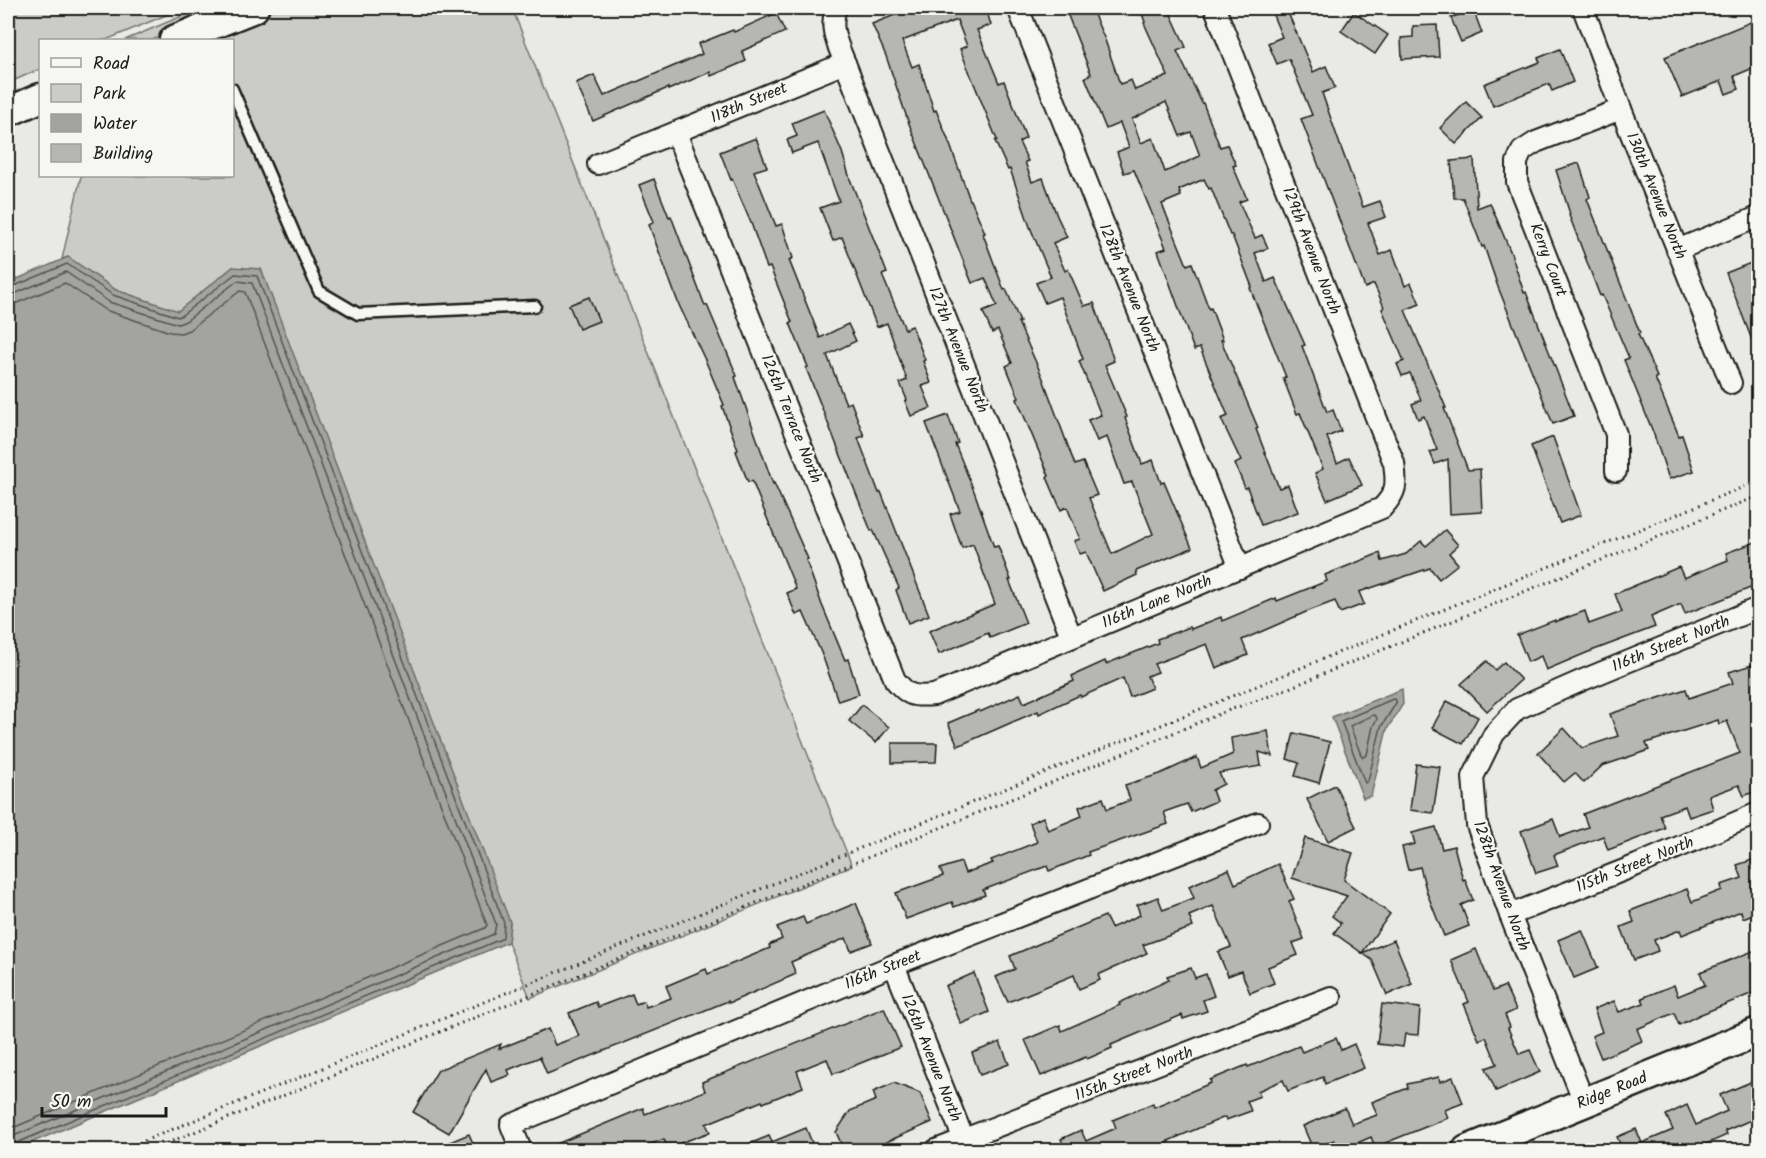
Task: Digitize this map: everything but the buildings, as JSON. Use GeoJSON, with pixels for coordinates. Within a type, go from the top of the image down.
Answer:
{"type":"FeatureCollection","features":[{"type":"Feature","properties":{"kind":"street"},"geometry":{"type":"LineString","coordinates":[[180,39],[209,34],[254,8]]}},
{"type":"Feature","properties":{"kind":"street"},"geometry":{"type":"LineString","coordinates":[[836,8],[832,20],[845,63]]}},
{"type":"Feature","properties":{"kind":"street","name":"128th Avenue North"},"geometry":{"type":"LineString","coordinates":[[1018,8],[1240,568]]}},
{"type":"Feature","properties":{"kind":"street","name":"129th Avenue North"},"geometry":{"type":"LineString","coordinates":[[1215,8],[1394,463],[1397,481],[1392,497]]}},
{"type":"Feature","properties":{"kind":"street","name":"130th Avenue North"},"geometry":{"type":"LineString","coordinates":[[1585,8],[1621,109],[1731,383]]}},
{"type":"Feature","properties":{"kind":"street","name":"118th Street"},"geometry":{"type":"LineString","coordinates":[[598,164],[845,63]]}},
{"type":"Feature","properties":{"kind":"street","name":"127th Avenue North"},"geometry":{"type":"LineString","coordinates":[[845,63],[1071,636]]}},
{"type":"Feature","properties":{"kind":"street"},"geometry":{"type":"LineString","coordinates":[[8,112],[39,98]]}},
{"type":"Feature","properties":{"kind":"street","name":"Kerry Court"},"geometry":{"type":"LineString","coordinates":[[1616,471],[1616,434],[1517,182],[1517,162],[1522,151],[1536,142],[1621,109]]}},
{"type":"Feature","properties":{"kind":"street","name":"126th Terrace North"},"geometry":{"type":"LineString","coordinates":[[676,133],[894,680],[904,691],[916,697]]}},
{"type":"Feature","properties":{"kind":"street"},"geometry":{"type":"LineString","coordinates":[[1677,250],[1758,217]]}},
{"type":"Feature","properties":{"kind":"street","name":"116th Lane North"},"geometry":{"type":"LineString","coordinates":[[916,697],[934,695],[1071,636],[1240,568],[1382,508],[1392,497]]}},
{"type":"Feature","properties":{"kind":"street","name":"116th Street North"},"geometry":{"type":"LineString","coordinates":[[1583,680],[1758,608]]}},
{"type":"Feature","properties":{"kind":"street","name":"128th Avenue North"},"geometry":{"type":"LineString","coordinates":[[1583,680],[1517,709],[1494,734],[1473,777],[1477,825],[1584,1102]]}},
{"type":"Feature","properties":{"kind":"street","name":"115th Street North"},"geometry":{"type":"LineString","coordinates":[[1510,915],[1637,865],[1758,813]]}},
{"type":"Feature","properties":{"kind":"street","name":"116th Street"},"geometry":{"type":"LineString","coordinates":[[521,1150],[511,1125],[894,965],[1258,823]]}},
{"type":"Feature","properties":{"kind":"street","name":"126th Avenue North"},"geometry":{"type":"LineString","coordinates":[[894,965],[966,1145]]}},
{"type":"Feature","properties":{"kind":"street","name":"115th Street North"},"geometry":{"type":"LineString","coordinates":[[936,1150],[966,1145],[1331,997]]}},
{"type":"Feature","properties":{"kind":"street","name":"Ridge Road"},"geometry":{"type":"LineString","coordinates":[[1467,1150],[1758,1032]]}},
{"type":"Feature","properties":{"kind":"lane"},"geometry":{"type":"LineString","coordinates":[[234,94],[319,291],[358,314],[535,306]]}},
{"type":"Feature","properties":{"kind":"path"},"geometry":{"type":"LineString","coordinates":[[122,1150],[1758,481]]}},
{"type":"Feature","properties":{"kind":"path"},"geometry":{"type":"LineString","coordinates":[[150,1150],[1232,709],[1267,698],[1758,496]]}},
{"type":"Feature","properties":{"kind":"green space"},"geometry":{"type":"Polygon","coordinates":[[[8,8],[183,8],[108,39],[39,39],[39,69],[8,83],[8,8]]]}},
{"type":"Feature","properties":{"kind":"green space"},"geometry":{"type":"Polygon","coordinates":[[[201,8],[231,8],[154,39],[127,39],[201,8]]]}},
{"type":"Feature","properties":{"kind":"green space"},"geometry":{"type":"Polygon","coordinates":[[[276,8],[512,8],[852,866],[530,998],[508,942],[510,922],[233,267],[178,311],[116,290],[68,257],[62,259],[81,177],[234,177],[234,39],[198,39],[276,8]]]}},
{"type":"Feature","properties":{"kind":"water"},"geometry":{"type":"Polygon","coordinates":[[[68,257],[116,290],[178,311],[233,267],[261,269],[510,922],[508,942],[14,1150],[8,1150],[8,283],[68,257]]]}},
{"type":"Feature","properties":{"kind":"water"},"geometry":{"type":"Polygon","coordinates":[[[1402,689],[1403,704],[1387,729],[1371,796],[1363,798],[1332,717],[1402,689]]]}}]}
